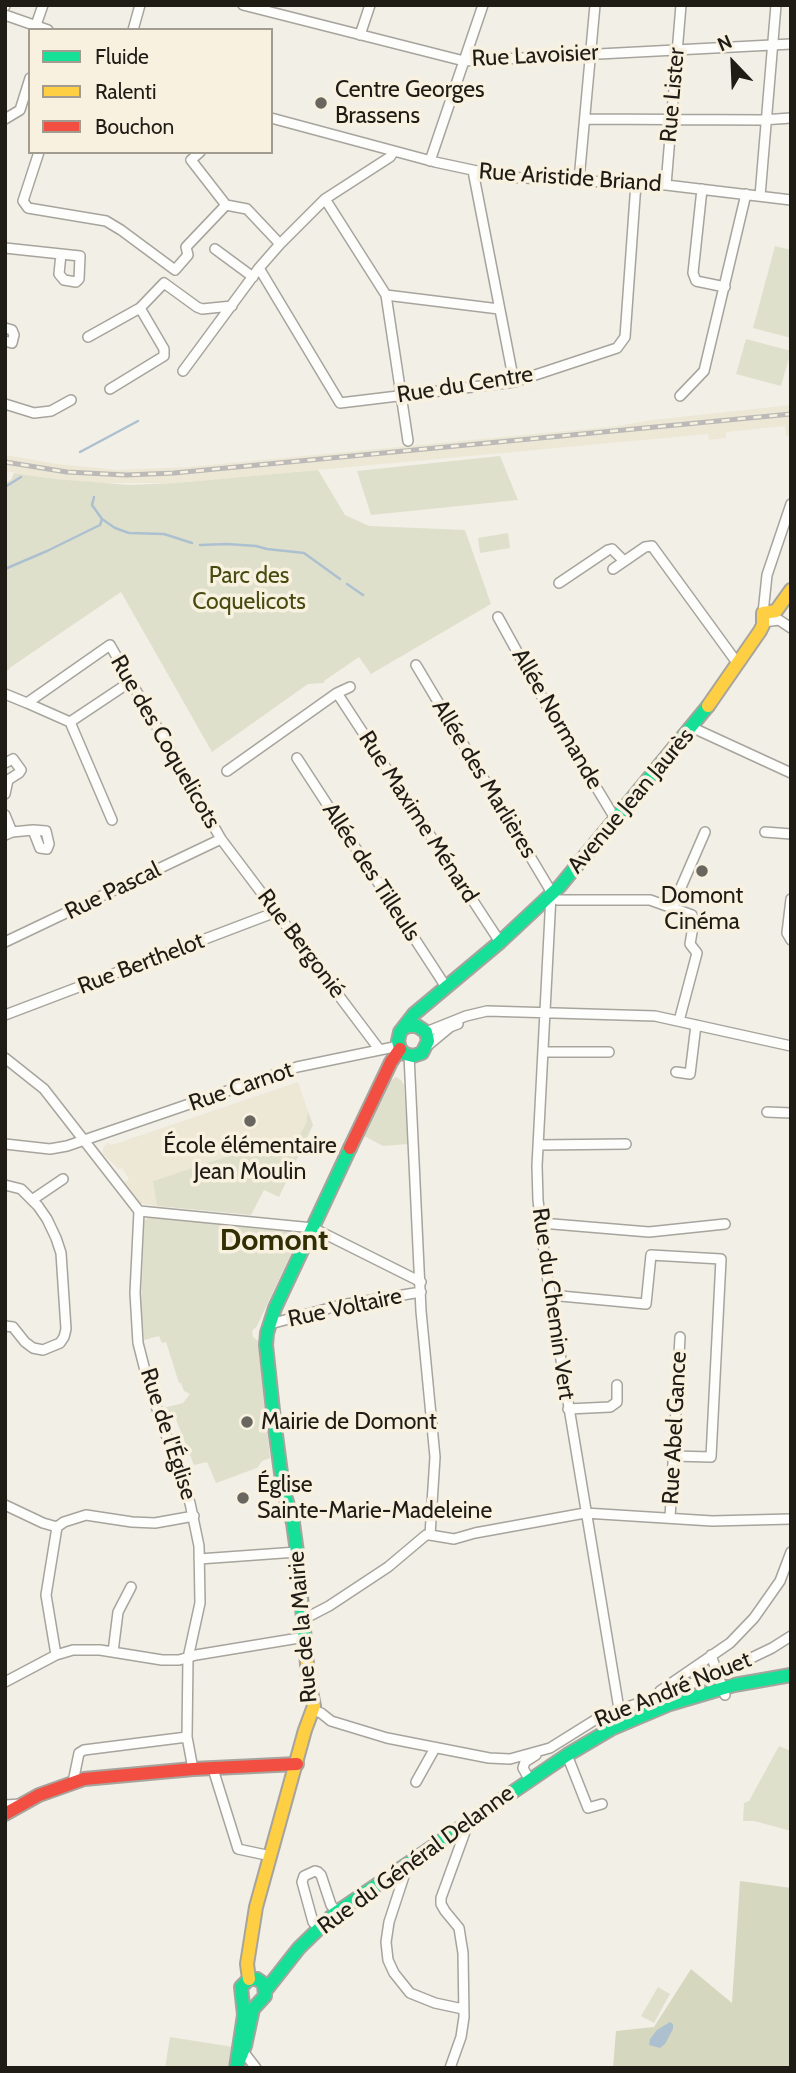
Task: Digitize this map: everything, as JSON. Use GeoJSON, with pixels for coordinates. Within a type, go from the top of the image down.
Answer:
{"type":"FeatureCollection","features":[{"type":"Feature","properties":{"kind":"street"},"geometry":{"type":"LineString","coordinates":[[36,25],[43,5]]}},
{"type":"Feature","properties":{"kind":"street"},"geometry":{"type":"LineString","coordinates":[[134,28],[141,5]]}},
{"type":"Feature","properties":{"kind":"street","name":"Rue Lavoisier"},"geometry":{"type":"LineString","coordinates":[[243,5],[265,8],[464,61],[791,44]]}},
{"type":"Feature","properties":{"kind":"street"},"geometry":{"type":"LineString","coordinates":[[360,35],[370,5]]}},
{"type":"Feature","properties":{"kind":"street"},"geometry":{"type":"LineString","coordinates":[[430,161],[483,5]]}},
{"type":"Feature","properties":{"kind":"street"},"geometry":{"type":"LineString","coordinates":[[579,180],[595,5]]}},
{"type":"Feature","properties":{"kind":"street","name":"Rue Lister"},"geometry":{"type":"LineString","coordinates":[[666,185],[681,5]]}},
{"type":"Feature","properties":{"kind":"street"},"geometry":{"type":"LineString","coordinates":[[760,196],[776,5]]}},
{"type":"Feature","properties":{"kind":"street"},"geometry":{"type":"LineString","coordinates":[[5,15],[43,28]]}},
{"type":"Feature","properties":{"kind":"street"},"geometry":{"type":"LineString","coordinates":[[5,119],[20,110],[28,84]]}},
{"type":"Feature","properties":{"kind":"street"},"geometry":{"type":"LineString","coordinates":[[585,118],[791,118]]}},
{"type":"Feature","properties":{"kind":"street","name":"Rue Aristide Briand"},"geometry":{"type":"LineString","coordinates":[[273,119],[430,161],[505,177],[666,185],[791,200]]}},
{"type":"Feature","properties":{"kind":"street"},"geometry":{"type":"LineString","coordinates":[[183,371],[259,268],[280,244],[325,199],[390,157],[394,151]]}},
{"type":"Feature","properties":{"kind":"street"},"geometry":{"type":"LineString","coordinates":[[38,154],[23,201],[28,208],[106,221],[175,270],[188,255],[186,247],[226,205]]}},
{"type":"Feature","properties":{"kind":"street"},"geometry":{"type":"LineString","coordinates":[[198,154],[191,160],[226,205],[247,209],[280,244]]}},
{"type":"Feature","properties":{"kind":"street"},"geometry":{"type":"LineString","coordinates":[[473,171],[514,382]]}},
{"type":"Feature","properties":{"kind":"street","name":"Rue du Centre"},"geometry":{"type":"LineString","coordinates":[[259,268],[340,403],[514,382],[617,348],[625,337],[636,183]]}},
{"type":"Feature","properties":{"kind":"street"},"geometry":{"type":"LineString","coordinates":[[702,189],[693,273],[696,281],[725,287]]}},
{"type":"Feature","properties":{"kind":"street"},"geometry":{"type":"LineString","coordinates":[[680,396],[704,371],[746,194]]}},
{"type":"Feature","properties":{"kind":"street"},"geometry":{"type":"LineString","coordinates":[[325,199],[387,295],[408,442]]}},
{"type":"Feature","properties":{"kind":"street"},"geometry":{"type":"LineString","coordinates":[[5,248],[61,254]]}},
{"type":"Feature","properties":{"kind":"street"},"geometry":{"type":"LineString","coordinates":[[215,249],[253,277]]}},
{"type":"Feature","properties":{"kind":"street"},"geometry":{"type":"LineString","coordinates":[[88,337],[140,308],[164,283],[202,309],[232,306]]}},
{"type":"Feature","properties":{"kind":"street"},"geometry":{"type":"LineString","coordinates":[[387,295],[499,309]]}},
{"type":"Feature","properties":{"kind":"street"},"geometry":{"type":"LineString","coordinates":[[110,389],[164,356],[164,349],[140,308]]}},
{"type":"Feature","properties":{"kind":"street"},"geometry":{"type":"LineString","coordinates":[[5,341],[12,343],[14,335],[8,329]]}},
{"type":"Feature","properties":{"kind":"street"},"geometry":{"type":"LineString","coordinates":[[5,404],[34,413],[51,411],[71,400]]}},
{"type":"Feature","properties":{"kind":"street"},"geometry":{"type":"LineString","coordinates":[[791,505],[767,575],[763,618],[779,620],[791,628]]}},
{"type":"Feature","properties":{"kind":"street"},"geometry":{"type":"LineString","coordinates":[[613,569],[648,545],[652,546],[738,664]]}},
{"type":"Feature","properties":{"kind":"street"},"geometry":{"type":"LineString","coordinates":[[559,583],[608,550],[615,552],[624,561]]}},
{"type":"Feature","properties":{"kind":"street","name":"Avenue Jean Jaurès"},"geometry":{"type":"LineString","coordinates":[[403,1028],[421,1006],[500,942],[551,895],[691,727],[760,631],[763,618],[776,611],[791,590]]}},
{"type":"Feature","properties":{"kind":"street","name":"Allée Normande"},"geometry":{"type":"LineString","coordinates":[[498,617],[547,706],[616,820]]}},
{"type":"Feature","properties":{"kind":"street","name":"Rue des Coquelicots"},"geometry":{"type":"LineString","coordinates":[[27,703],[110,645],[221,839]]}},
{"type":"Feature","properties":{"kind":"street","name":"Allée des Marlières"},"geometry":{"type":"LineString","coordinates":[[415,665],[551,895]]}},
{"type":"Feature","properties":{"kind":"street"},"geometry":{"type":"LineString","coordinates":[[70,722],[130,682]]}},
{"type":"Feature","properties":{"kind":"street"},"geometry":{"type":"LineString","coordinates":[[228,771],[337,693],[350,687]]}},
{"type":"Feature","properties":{"kind":"street","name":"Rue Maxime Ménard"},"geometry":{"type":"LineString","coordinates":[[337,693],[500,942]]}},
{"type":"Feature","properties":{"kind":"street"},"geometry":{"type":"LineString","coordinates":[[5,694],[70,722],[113,820]]}},
{"type":"Feature","properties":{"kind":"street"},"geometry":{"type":"LineString","coordinates":[[691,727],[791,773]]}},
{"type":"Feature","properties":{"kind":"street","name":"Allée des Tilleuls"},"geometry":{"type":"LineString","coordinates":[[297,758],[443,989]]}},
{"type":"Feature","properties":{"kind":"street"},"geometry":{"type":"LineString","coordinates":[[5,763],[12,759],[20,770],[7,779],[5,794]]}},
{"type":"Feature","properties":{"kind":"street"},"geometry":{"type":"LineString","coordinates":[[5,815],[9,834],[33,830]]}},
{"type":"Feature","properties":{"kind":"street"},"geometry":{"type":"LineString","coordinates":[[672,908],[705,832]]}},
{"type":"Feature","properties":{"kind":"street"},"geometry":{"type":"LineString","coordinates":[[765,832],[791,834]]}},
{"type":"Feature","properties":{"kind":"street","name":"Rue Bergonié"},"geometry":{"type":"LineString","coordinates":[[221,839],[379,1049]]}},
{"type":"Feature","properties":{"kind":"street","name":"Rue Pascal"},"geometry":{"type":"LineString","coordinates":[[5,942],[221,839]]}},
{"type":"Feature","properties":{"kind":"street"},"geometry":{"type":"LineString","coordinates":[[551,895],[558,900],[650,900],[694,917],[690,944],[697,953],[678,1021]]}},
{"type":"Feature","properties":{"kind":"street","name":"Rue du Chemin Vert"},"geometry":{"type":"LineString","coordinates":[[551,895],[537,1166],[541,1223],[568,1409],[619,1709]]}},
{"type":"Feature","properties":{"kind":"street"},"geometry":{"type":"LineString","coordinates":[[791,899],[787,933],[791,940]]}},
{"type":"Feature","properties":{"kind":"street","name":"Rue Berthelot"},"geometry":{"type":"LineString","coordinates":[[5,1015],[276,912]]}},
{"type":"Feature","properties":{"kind":"street","name":"Avenue Jean Jaurès"},"geometry":{"type":"LineString","coordinates":[[425,1031],[426,1013],[443,989]]}},
{"type":"Feature","properties":{"kind":"street"},"geometry":{"type":"LineString","coordinates":[[430,1535],[435,1457],[402,1048],[398,1037],[403,1028],[412,1025],[425,1031],[478,1012],[655,1016],[791,1046]]}},
{"type":"Feature","properties":{"kind":"street"},"geometry":{"type":"LineString","coordinates":[[402,1048],[418,1055],[450,1027],[496,1012]]}},
{"type":"Feature","properties":{"kind":"street"},"geometry":{"type":"LineString","coordinates":[[676,1072],[690,1073],[696,1025]]}},
{"type":"Feature","properties":{"kind":"street"},"geometry":{"type":"LineString","coordinates":[[425,1031],[427,1046]]}},
{"type":"Feature","properties":{"kind":"street","name":"Rue Carnot"},"geometry":{"type":"LineString","coordinates":[[5,1144],[50,1149],[67,1146],[297,1067],[394,1046],[402,1048]]}},
{"type":"Feature","properties":{"kind":"street","name":"Rue de la Mairie"},"geometry":{"type":"LineString","coordinates":[[259,1988],[247,1964],[256,1907],[314,1702],[308,1677],[297,1552],[293,1523],[283,1488],[266,1345],[270,1324],[313,1228],[391,1062],[402,1048]]}},
{"type":"Feature","properties":{"kind":"street"},"geometry":{"type":"LineString","coordinates":[[543,1052],[609,1052]]}},
{"type":"Feature","properties":{"kind":"street"},"geometry":{"type":"LineString","coordinates":[[5,1058],[44,1090],[139,1210],[313,1228],[421,1287]]}},
{"type":"Feature","properties":{"kind":"street"},"geometry":{"type":"LineString","coordinates":[[767,1112],[791,1113]]}},
{"type":"Feature","properties":{"kind":"street"},"geometry":{"type":"LineString","coordinates":[[538,1144],[626,1144]]}},
{"type":"Feature","properties":{"kind":"street"},"geometry":{"type":"LineString","coordinates":[[32,1200],[63,1179]]}},
{"type":"Feature","properties":{"kind":"street"},"geometry":{"type":"LineString","coordinates":[[5,1185],[21,1189],[47,1219],[61,1254],[66,1329],[60,1343],[43,1350],[33,1348],[13,1327],[5,1326]]}},
{"type":"Feature","properties":{"kind":"street","name":"Rue de l'Église"},"geometry":{"type":"LineString","coordinates":[[139,1210],[135,1293],[138,1343],[149,1385],[185,1485],[198,1535],[200,1603],[188,1658],[187,1737],[193,1769]]}},
{"type":"Feature","properties":{"kind":"street"},"geometry":{"type":"LineString","coordinates":[[541,1223],[649,1232],[725,1224]]}},
{"type":"Feature","properties":{"kind":"street"},"geometry":{"type":"LineString","coordinates":[[550,1295],[646,1304],[651,1255],[721,1259],[711,1457],[673,1456]]}},
{"type":"Feature","properties":{"kind":"street","name":"Rue Voltaire"},"geometry":{"type":"LineString","coordinates":[[270,1324],[421,1287]]}},
{"type":"Feature","properties":{"kind":"street","name":"Rue Abel Gance"},"geometry":{"type":"LineString","coordinates":[[670,1518],[680,1337]]}},
{"type":"Feature","properties":{"kind":"street"},"geometry":{"type":"LineString","coordinates":[[568,1409],[610,1407],[617,1402],[617,1385]]}},
{"type":"Feature","properties":{"kind":"street"},"geometry":{"type":"LineString","coordinates":[[5,1505],[57,1527]]}},
{"type":"Feature","properties":{"kind":"street"},"geometry":{"type":"LineString","coordinates":[[304,1619],[329,1606],[388,1567],[426,1535],[454,1539],[585,1513],[712,1521],[791,1519]]}},
{"type":"Feature","properties":{"kind":"street"},"geometry":{"type":"LineString","coordinates":[[56,1655],[46,1595],[57,1527],[64,1521],[86,1515],[132,1522],[155,1522],[194,1516]]}},
{"type":"Feature","properties":{"kind":"street"},"geometry":{"type":"LineString","coordinates":[[199,1559],[297,1552]]}},
{"type":"Feature","properties":{"kind":"street"},"geometry":{"type":"LineString","coordinates":[[650,1698],[730,1643],[754,1618],[780,1581],[791,1552]]}},
{"type":"Feature","properties":{"kind":"street"},"geometry":{"type":"LineString","coordinates":[[113,1652],[118,1612],[131,1587]]}},
{"type":"Feature","properties":{"kind":"street","name":"Rue André Nouet"},"geometry":{"type":"LineString","coordinates":[[313,1710],[331,1721],[387,1738],[501,1760],[550,1748],[598,1718],[718,1674],[791,1636]]}},
{"type":"Feature","properties":{"kind":"street"},"geometry":{"type":"LineString","coordinates":[[5,1682],[56,1655],[73,1650],[179,1660],[305,1637]]}},
{"type":"Feature","properties":{"kind":"street"},"geometry":{"type":"LineString","coordinates":[[711,1656],[724,1691]]}},
{"type":"Feature","properties":{"kind":"street","name":"Rue du Général Delanne"},"geometry":{"type":"LineString","coordinates":[[259,1988],[277,1975],[318,1928],[337,1912],[529,1779],[584,1745],[724,1691],[791,1677]]}},
{"type":"Feature","properties":{"kind":"street"},"geometry":{"type":"LineString","coordinates":[[73,1782],[79,1752],[84,1750],[187,1737]]}},
{"type":"Feature","properties":{"kind":"street"},"geometry":{"type":"LineString","coordinates":[[416,1782],[435,1748]]}},
{"type":"Feature","properties":{"kind":"street"},"geometry":{"type":"LineString","coordinates":[[529,1779],[523,1768],[525,1762],[550,1748]]}},
{"type":"Feature","properties":{"kind":"street"},"geometry":{"type":"LineString","coordinates":[[567,1755],[588,1808],[602,1804]]}},
{"type":"Feature","properties":{"kind":"street"},"geometry":{"type":"LineString","coordinates":[[5,1814],[22,1804],[85,1779],[193,1769],[297,1764]]}},
{"type":"Feature","properties":{"kind":"street"},"geometry":{"type":"LineString","coordinates":[[213,1769],[237,1849],[271,1856]]}},
{"type":"Feature","properties":{"kind":"street"},"geometry":{"type":"LineString","coordinates":[[5,1805],[22,1804]]}},
{"type":"Feature","properties":{"kind":"street"},"geometry":{"type":"LineString","coordinates":[[450,2068],[461,2037],[463,1953],[461,1935],[455,1921],[441,1904],[441,1898],[465,1832],[462,1825]]}},
{"type":"Feature","properties":{"kind":"street"},"geometry":{"type":"LineString","coordinates":[[405,1864],[407,1867],[389,1922],[386,1942],[388,1960],[394,1973],[410,1993],[435,2003],[463,2009]]}},
{"type":"Feature","properties":{"kind":"street"},"geometry":{"type":"LineString","coordinates":[[318,1928],[313,1922],[302,1882],[304,1876],[315,1871],[321,1875],[331,1905],[337,1912]]}},
{"type":"Feature","properties":{"kind":"street"},"geometry":{"type":"LineString","coordinates":[[256,2068],[242,2049],[244,2015],[241,1987],[259,1988]]}},
{"type":"Feature","properties":{"kind":"street"},"geometry":{"type":"LineString","coordinates":[[243,1998],[250,2004],[259,1988]]}},
{"type":"Feature","properties":{"kind":"street"},"geometry":{"type":"LineString","coordinates":[[236,2068],[259,1988]]}},
{"type":"Feature","properties":{"kind":"shaded area"},"geometry":{"type":"Polygon","coordinates":[[[791,405],[791,435],[786,436],[785,426],[726,432],[726,438],[709,440],[708,434],[176,483],[95,483],[5,471],[5,455],[117,470],[189,467],[618,426],[791,405]]]}},
{"type":"Feature","properties":{"kind":"shaded area"},"geometry":{"type":"Polygon","coordinates":[[[298,1082],[308,1111],[306,1124],[294,1144],[273,1151],[255,1147],[153,1181],[157,1206],[138,1203],[124,1183],[129,1179],[122,1168],[119,1169],[103,1154],[108,1142],[110,1145],[118,1143],[298,1082]]]}},
{"type":"Feature","properties":{"kind":"green space"},"geometry":{"type":"Polygon","coordinates":[[[775,246],[791,250],[791,338],[753,328],[775,246]]]}},
{"type":"Feature","properties":{"kind":"green space"},"geometry":{"type":"Polygon","coordinates":[[[746,339],[791,351],[781,386],[736,374],[746,339]]]}},
{"type":"Feature","properties":{"kind":"green space"},"geometry":{"type":"Polygon","coordinates":[[[500,456],[518,500],[371,515],[357,471],[500,456]]]}},
{"type":"Feature","properties":{"kind":"green space","name":"Parc des Coquelicots"},"geometry":{"type":"Polygon","coordinates":[[[318,470],[345,515],[369,526],[465,530],[491,604],[371,674],[359,657],[324,683],[308,684],[212,752],[121,592],[5,673],[5,483],[11,480],[14,473],[129,485],[318,470]]]}},
{"type":"Feature","properties":{"kind":"green space"},"geometry":{"type":"Polygon","coordinates":[[[508,533],[510,548],[480,553],[478,538],[508,533]]]}},
{"type":"Feature","properties":{"kind":"green space"},"geometry":{"type":"Polygon","coordinates":[[[396,1077],[404,1085],[408,1144],[383,1146],[364,1136],[390,1081],[396,1077]]]}},
{"type":"Feature","properties":{"kind":"green space"},"geometry":{"type":"Polygon","coordinates":[[[308,1111],[313,1125],[279,1197],[264,1190],[251,1215],[157,1206],[153,1181],[255,1147],[273,1151],[294,1144],[306,1124],[308,1111]]]}},
{"type":"Feature","properties":{"kind":"green space"},"geometry":{"type":"Polygon","coordinates":[[[151,1215],[295,1230],[300,1235],[257,1326],[252,1331],[253,1337],[258,1341],[270,1458],[262,1461],[257,1468],[216,1483],[207,1462],[194,1465],[173,1412],[166,1414],[163,1408],[183,1403],[190,1394],[184,1391],[179,1383],[166,1342],[162,1343],[159,1336],[144,1340],[141,1305],[144,1221],[151,1215]]]}},
{"type":"Feature","properties":{"kind":"green space"},"geometry":{"type":"Polygon","coordinates":[[[779,1746],[791,1751],[791,1831],[754,1821],[743,1821],[744,1803],[749,1801],[779,1746]]]}},
{"type":"Feature","properties":{"kind":"green space"},"geometry":{"type":"Polygon","coordinates":[[[740,1881],[791,1888],[791,2068],[613,2068],[616,2031],[654,2027],[691,1969],[732,2003],[740,1881]]]}},
{"type":"Feature","properties":{"kind":"green space"},"geometry":{"type":"Polygon","coordinates":[[[658,1987],[670,1994],[654,2023],[641,2016],[658,1987]]]}},
{"type":"Feature","properties":{"kind":"green space"},"geometry":{"type":"Polygon","coordinates":[[[170,2037],[233,2047],[228,2068],[165,2068],[170,2037]]]}},
{"type":"Feature","properties":{"kind":"water"},"geometry":{"type":"Polygon","coordinates":[[[670,2022],[673,2029],[665,2044],[660,2048],[649,2045],[657,2030],[670,2022]]]}},
{"type":"Feature","properties":{"kind":"waterway"},"geometry":{"type":"LineString","coordinates":[[80,452],[138,421]]}},
{"type":"Feature","properties":{"kind":"waterway"},"geometry":{"type":"LineString","coordinates":[[5,487],[21,477]]}},
{"type":"Feature","properties":{"kind":"waterway"},"geometry":{"type":"LineString","coordinates":[[5,569],[100,525],[102,519],[92,505],[94,497]]}},
{"type":"Feature","properties":{"kind":"waterway"},"geometry":{"type":"LineString","coordinates":[[102,519],[129,533],[164,534],[192,543]]}},
{"type":"Feature","properties":{"kind":"waterway"},"geometry":{"type":"LineString","coordinates":[[200,545],[256,546],[304,553],[340,579]]}},
{"type":"Feature","properties":{"kind":"waterway"},"geometry":{"type":"LineString","coordinates":[[347,584],[363,595]]}},
{"type":"Feature","properties":{"kind":"railway"},"geometry":{"type":"LineString","coordinates":[[5,462],[67,472],[126,475],[174,473],[791,414]]}},
{"type":"Feature","properties":{"kind":"traffic: fast"},"geometry":{"type":"LineString","coordinates":[[403,1029],[417,1026],[426,1032],[428,1041],[422,1053],[413,1056],[405,1054],[398,1041],[400,1032],[414,1014],[500,942],[560,886],[708,706]]}},
{"type":"Feature","properties":{"kind":"traffic: fast"},"geometry":{"type":"LineString","coordinates":[[306,1652],[297,1552],[293,1523],[283,1488],[274,1420],[267,1333],[275,1308],[350,1148]]}},
{"type":"Feature","properties":{"kind":"traffic: fast"},"geometry":{"type":"LineString","coordinates":[[266,1990],[299,1948],[334,1914],[567,1755],[611,1729],[670,1704],[734,1685],[791,1675]]}},
{"type":"Feature","properties":{"kind":"traffic: fast"},"geometry":{"type":"LineString","coordinates":[[249,1979],[257,1979],[264,1984],[265,1996],[253,2009],[245,2046],[236,2068],[244,2015],[241,1987],[249,1979]]}},
{"type":"Feature","properties":{"kind":"traffic: slow"},"geometry":{"type":"LineString","coordinates":[[708,706],[760,631],[763,613],[776,611],[791,590]]}},
{"type":"Feature","properties":{"kind":"traffic: slow"},"geometry":{"type":"LineString","coordinates":[[249,1979],[247,1964],[256,1907],[314,1706],[306,1652]]}},
{"type":"Feature","properties":{"kind":"traffic: jam"},"geometry":{"type":"LineString","coordinates":[[350,1148],[391,1062],[400,1049]]}},
{"type":"Feature","properties":{"kind":"traffic: jam"},"geometry":{"type":"LineString","coordinates":[[5,1814],[39,1795],[84,1779],[193,1769],[297,1764]]}},
{"type":"Feature","properties":{"kind":"place","name":"Centre Georges Brassens"},"geometry":{"type":"Point","coordinates":[321,103]}},
{"type":"Feature","properties":{"kind":"place","name":"Domont Cinéma"},"geometry":{"type":"Point","coordinates":[702,871]}},
{"type":"Feature","properties":{"kind":"place","name":"École élémentaire Jean Moulin"},"geometry":{"type":"Point","coordinates":[250,1121]}},
{"type":"Feature","properties":{"kind":"place","name":"Mairie de Domont"},"geometry":{"type":"Point","coordinates":[247,1422]}},
{"type":"Feature","properties":{"kind":"place","name":"Église Sainte-Marie-Madeleine"},"geometry":{"type":"Point","coordinates":[243,1498]}},
{"type":"Feature","properties":{"kind":"district","name":"Domont"},"geometry":{"type":"Point","coordinates":[274,1241]}}]}
